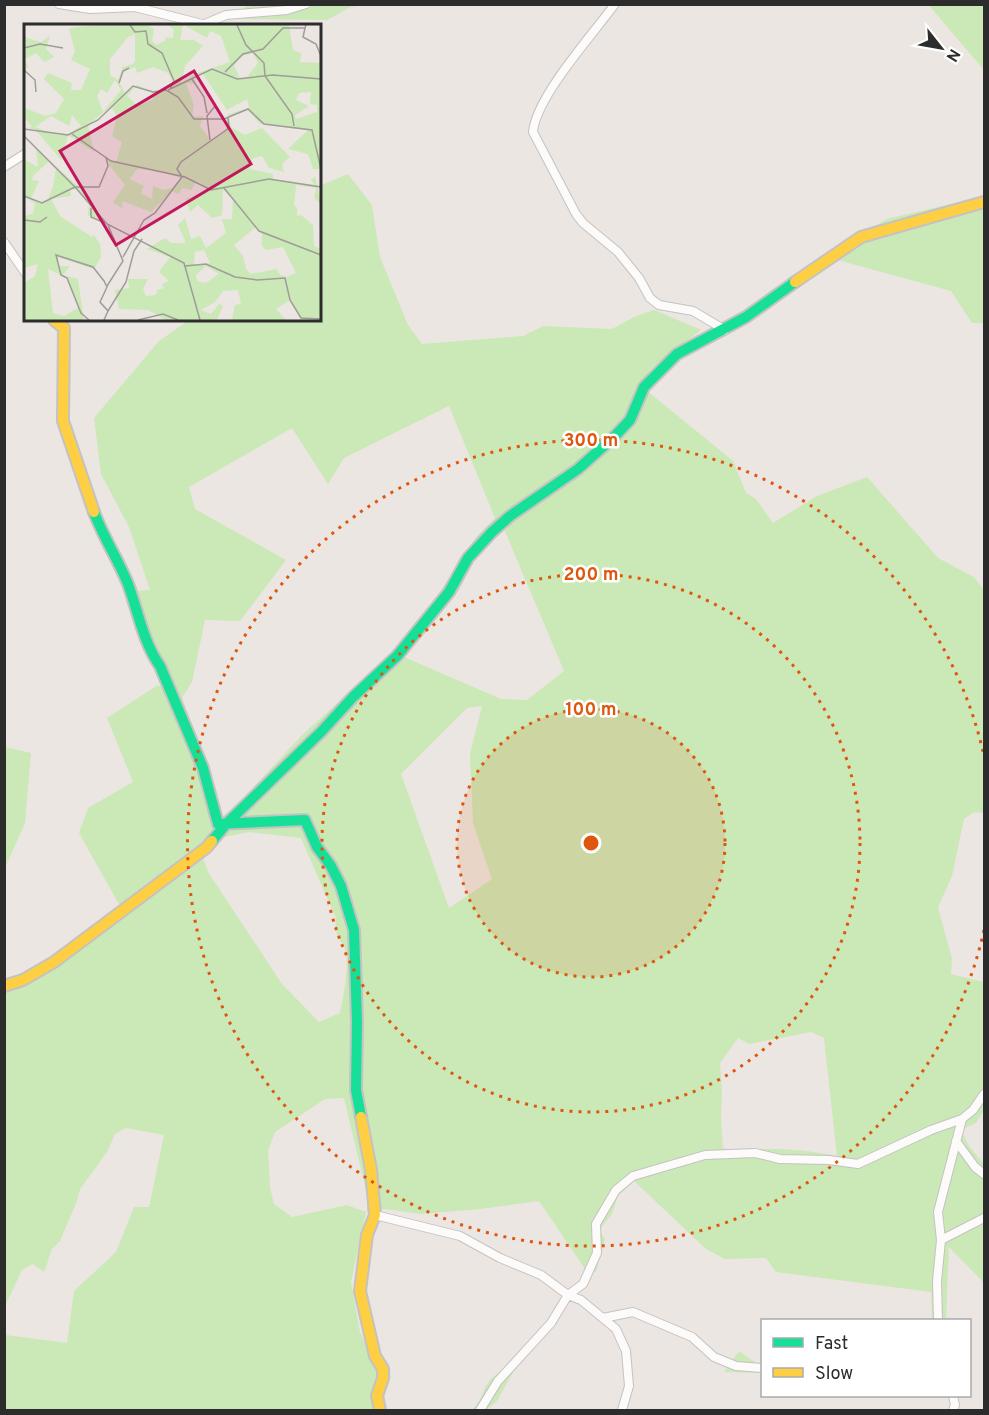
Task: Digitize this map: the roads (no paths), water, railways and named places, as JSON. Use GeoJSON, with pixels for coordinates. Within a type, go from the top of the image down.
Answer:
{"type":"FeatureCollection","features":[{"type":"Feature","properties":{"kind":"street"},"geometry":{"type":"LineString","coordinates":[[59,4],[90,9],[135,7],[197,24]]}},
{"type":"Feature","properties":{"kind":"street"},"geometry":{"type":"LineString","coordinates":[[226,15],[231,4]]}},
{"type":"Feature","properties":{"kind":"street"},"geometry":{"type":"LineString","coordinates":[[204,24],[226,15],[287,10],[306,4]]}},
{"type":"Feature","properties":{"kind":"street"},"geometry":{"type":"LineString","coordinates":[[615,4],[544,101],[534,121],[533,132],[576,214],[583,223],[618,252],[639,278],[650,298],[659,306],[693,311],[724,330]]}},
{"type":"Feature","properties":{"kind":"street"},"geometry":{"type":"LineString","coordinates":[[4,167],[24,154]]}},
{"type":"Feature","properties":{"kind":"street"},"geometry":{"type":"LineString","coordinates":[[4,986],[23,980],[54,962],[206,848],[227,823],[397,656],[449,592],[468,558],[492,532],[510,516],[579,469],[606,446],[630,420],[644,387],[677,354],[746,317],[861,237],[984,202]]}},
{"type":"Feature","properties":{"kind":"street"},"geometry":{"type":"LineString","coordinates":[[4,242],[24,271]]}},
{"type":"Feature","properties":{"kind":"street"},"geometry":{"type":"LineString","coordinates":[[55,321],[64,328],[63,421],[69,443],[101,531],[127,582],[152,655],[160,666],[203,768],[218,824],[305,820],[317,847],[342,886],[354,930],[357,1022],[356,1090],[371,1170],[375,1215],[367,1235],[360,1291],[375,1356],[383,1370],[377,1396],[380,1410]]}},
{"type":"Feature","properties":{"kind":"street"},"geometry":{"type":"LineString","coordinates":[[480,1410],[498,1381],[551,1323],[568,1295],[583,1284],[597,1253],[596,1224],[616,1190],[633,1176],[705,1155],[755,1153],[780,1159],[829,1160],[858,1164],[931,1130],[962,1119],[984,1094]]}},
{"type":"Feature","properties":{"kind":"street"},"geometry":{"type":"LineString","coordinates":[[938,1319],[937,1281],[941,1240],[938,1212],[962,1119]]}},
{"type":"Feature","properties":{"kind":"street"},"geometry":{"type":"LineString","coordinates":[[956,1141],[975,1167],[984,1174]]}},
{"type":"Feature","properties":{"kind":"street"},"geometry":{"type":"LineString","coordinates":[[375,1215],[460,1236],[500,1258],[541,1275],[568,1295],[581,1300],[616,1329],[626,1351],[628,1386],[622,1410]]}},
{"type":"Feature","properties":{"kind":"street"},"geometry":{"type":"LineString","coordinates":[[941,1240],[984,1218]]}},
{"type":"Feature","properties":{"kind":"street"},"geometry":{"type":"LineString","coordinates":[[603,1318],[633,1312],[692,1337],[714,1358],[736,1366],[761,1368]]}}]}
